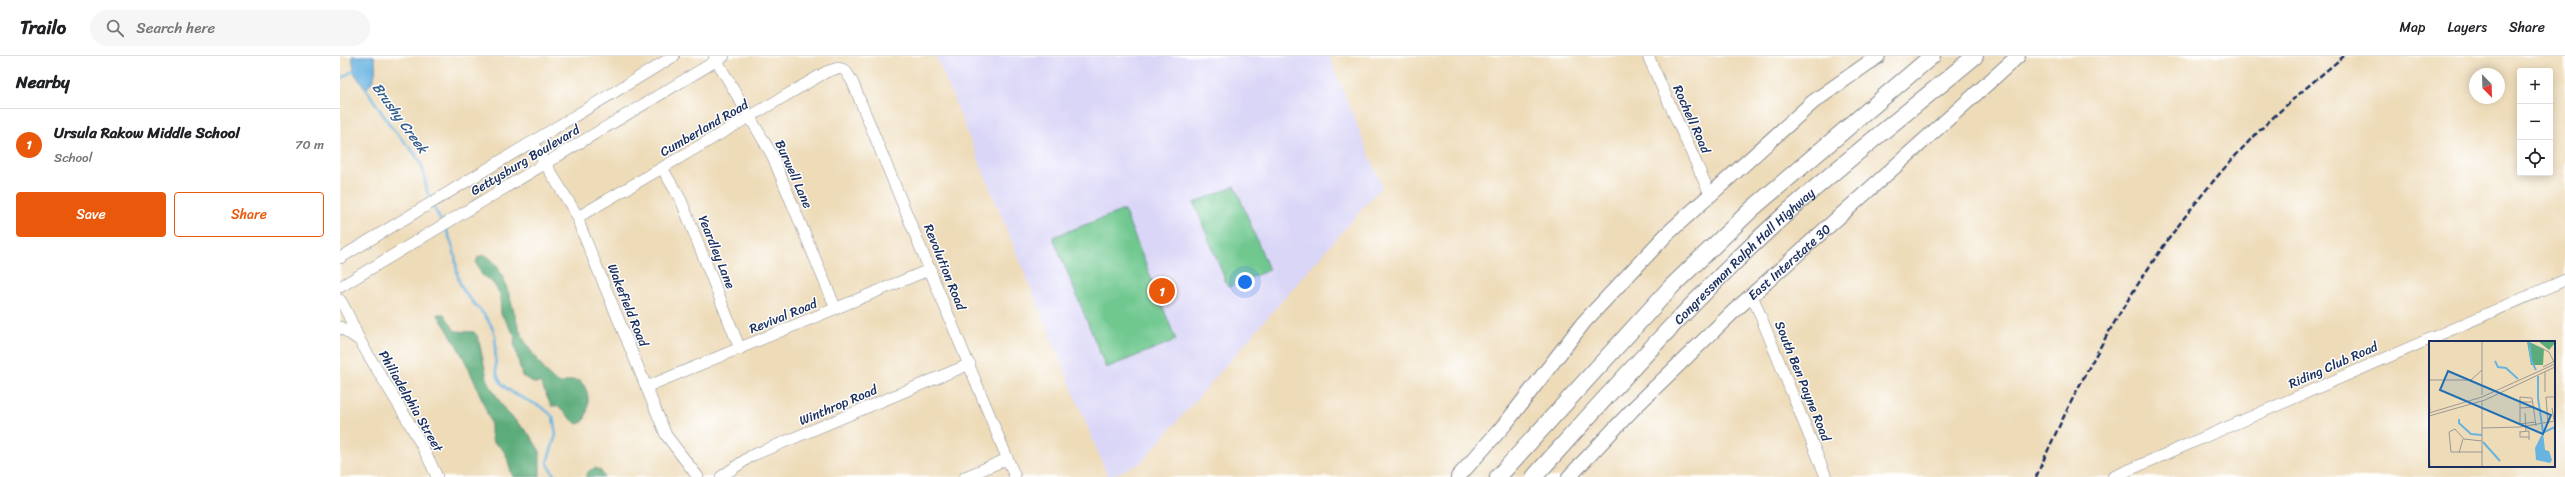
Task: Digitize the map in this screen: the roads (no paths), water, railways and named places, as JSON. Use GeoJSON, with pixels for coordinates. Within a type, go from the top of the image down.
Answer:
{"type":"FeatureCollection","features":[{"type":"Feature","properties":{"kind":"highway","name":"Congressman Ralph Hall Highway"},"geometry":{"type":"LineString","coordinates":[[1498,477],[1671,287],[1753,208],[1932,56]]}},
{"type":"Feature","properties":{"kind":"highway","name":"Congressman Ralph Hall Highway"},"geometry":{"type":"LineString","coordinates":[[1534,477],[1670,327],[1791,209],[1975,56]]}},
{"type":"Feature","properties":{"kind":"highway"},"geometry":{"type":"LineString","coordinates":[[1539,477],[1604,400]]}},
{"type":"Feature","properties":{"kind":"main road"},"geometry":{"type":"LineString","coordinates":[[1458,477],[1506,423],[1584,322],[1667,234],[1814,102],[1878,56]]}},
{"type":"Feature","properties":{"kind":"main road","name":"East Interstate 30"},"geometry":{"type":"LineString","coordinates":[[1569,477],[1635,407],[1752,295],[2018,56]]}},
{"type":"Feature","properties":{"kind":"street","name":"Gettysburg Boulevard"},"geometry":{"type":"LineString","coordinates":[[340,258],[674,56]]}},
{"type":"Feature","properties":{"kind":"street","name":"Rochell Road"},"geometry":{"type":"LineString","coordinates":[[1648,56],[1710,194]]}},
{"type":"Feature","properties":{"kind":"street","name":"Gettysburg Boulevard"},"geometry":{"type":"LineString","coordinates":[[340,287],[545,164],[718,57]]}},
{"type":"Feature","properties":{"kind":"street","name":"Burwell Lane"},"geometry":{"type":"LineString","coordinates":[[718,57],[772,155],[836,309]]}},
{"type":"Feature","properties":{"kind":"street","name":"Cumberland Road"},"geometry":{"type":"LineString","coordinates":[[578,217],[826,72],[838,68],[845,70]]}},
{"type":"Feature","properties":{"kind":"street","name":"Revolution Road"},"geometry":{"type":"LineString","coordinates":[[845,70],[852,81],[931,269],[1015,477]]}},
{"type":"Feature","properties":{"kind":"street","name":"Wakefield Road"},"geometry":{"type":"LineString","coordinates":[[532,142],[578,217],[580,226],[666,435],[698,477]]}},
{"type":"Feature","properties":{"kind":"street","name":"Yeardley Lane"},"geometry":{"type":"LineString","coordinates":[[662,168],[681,200],[740,349]]}},
{"type":"Feature","properties":{"kind":"street","name":"Revival Road"},"geometry":{"type":"LineString","coordinates":[[646,387],[931,269]]}},
{"type":"Feature","properties":{"kind":"street","name":"Riding Club Road"},"geometry":{"type":"LineString","coordinates":[[2113,477],[2565,280]]}},
{"type":"Feature","properties":{"kind":"street","name":"South Ben Payne Road"},"geometry":{"type":"LineString","coordinates":[[1752,295],[1826,477]]}},
{"type":"Feature","properties":{"kind":"street","name":"Philiadelphia Street"},"geometry":{"type":"LineString","coordinates":[[340,300],[350,316],[359,340],[422,447],[437,477]]}},
{"type":"Feature","properties":{"kind":"street","name":"Philiadelphia Street"},"geometry":{"type":"LineString","coordinates":[[340,326],[359,340]]}},
{"type":"Feature","properties":{"kind":"street","name":"Winthrop Road"},"geometry":{"type":"LineString","coordinates":[[721,477],[752,456],[970,364]]}},
{"type":"Feature","properties":{"kind":"street"},"geometry":{"type":"LineString","coordinates":[[965,477],[1007,459]]}},
{"type":"Feature","properties":{"kind":"water"},"geometry":{"type":"Polygon","coordinates":[[[352,56],[374,56],[375,74],[372,82],[366,89],[355,74],[352,56]]]}},
{"type":"Feature","properties":{"kind":"waterway"},"geometry":{"type":"LineString","coordinates":[[340,79],[356,69]]}},
{"type":"Feature","properties":{"kind":"waterway","name":"Brushy Creek"},"geometry":{"type":"LineString","coordinates":[[365,87],[389,124],[415,154],[422,166],[429,200]]}},
{"type":"Feature","properties":{"kind":"waterway","name":"Brushy Creek"},"geometry":{"type":"LineString","coordinates":[[433,206],[442,223]]}},
{"type":"Feature","properties":{"kind":"waterway","name":"Brushy Creek"},"geometry":{"type":"LineString","coordinates":[[445,227],[456,260],[459,283],[469,298],[489,321],[495,336],[496,367],[499,379],[502,384],[514,394],[542,407],[553,417],[556,435],[547,462],[555,477]]}},
{"type":"Feature","properties":{"kind":"railway"},"geometry":{"type":"LineString","coordinates":[[2036,477],[2057,431],[2104,340],[2159,253],[2189,211],[2222,171],[2256,134],[2288,104],[2344,56]]}},
{"type":"Feature","properties":{"kind":"place","name":"Ursula Rakow Middle School"},"geometry":{"type":"Point","coordinates":[1162,291]}}]}
